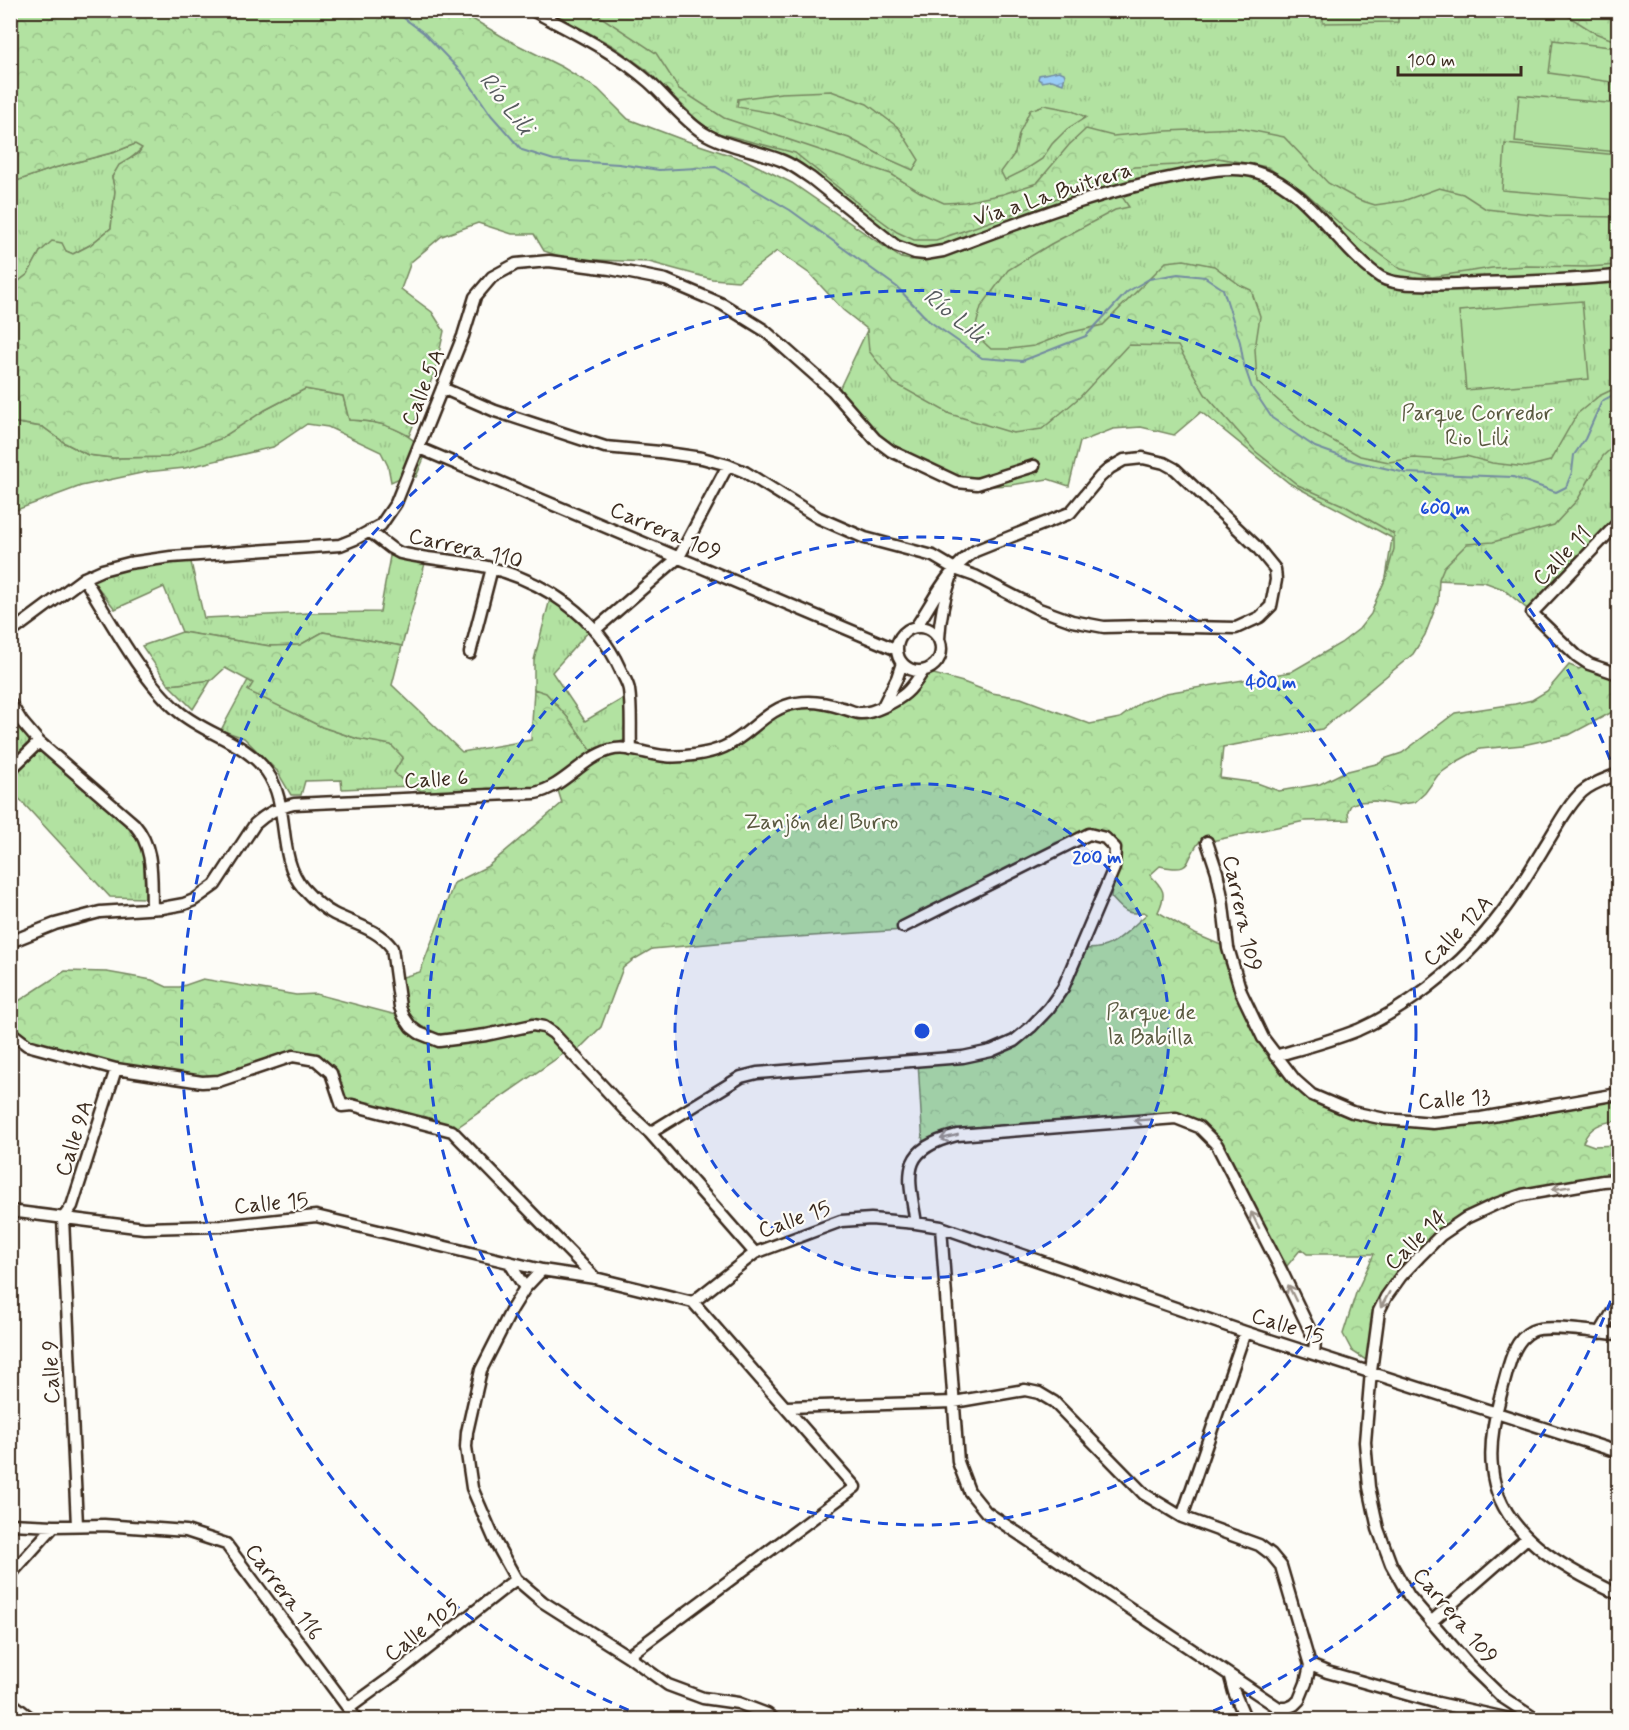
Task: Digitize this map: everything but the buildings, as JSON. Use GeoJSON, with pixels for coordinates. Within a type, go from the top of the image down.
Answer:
{"type":"FeatureCollection","features":[{"type":"Feature","properties":{"kind":"street","name":"Vía a La Buitrera"},"geometry":{"type":"LineString","coordinates":[[532,10],[618,58],[649,82],[680,114],[704,133],[784,161],[798,169],[888,240],[915,253],[943,251],[1078,201],[1156,180],[1201,172],[1243,170],[1269,177],[1287,188],[1349,251],[1377,275],[1388,281],[1422,285],[1560,281],[1618,276]]}},
{"type":"Feature","properties":{"kind":"street","name":"Calle 5A"},"geometry":{"type":"LineString","coordinates":[[10,633],[84,579],[102,570],[129,563],[171,557],[340,544],[381,525],[396,503],[463,336],[475,297],[492,277],[516,264],[549,261],[610,269],[666,280],[722,304],[764,330],[833,391],[875,440],[891,452],[957,482],[977,484],[1034,466]]}},
{"type":"Feature","properties":{"kind":"street"},"geometry":{"type":"LineString","coordinates":[[442,388],[495,411],[605,447],[670,453],[729,465],[745,472],[819,518],[865,538],[933,556],[955,569],[975,576],[1039,609],[1072,621],[1104,627],[1236,628],[1260,618],[1271,606],[1276,580],[1275,569],[1257,547],[1175,469],[1164,463],[1143,458],[1124,460],[1110,468],[1070,513],[975,551],[966,557],[955,569],[936,592],[927,611],[915,627],[902,635],[898,642],[897,650],[902,663],[912,670],[922,671],[935,665],[939,660],[942,648],[939,639],[942,605],[955,569]]}},
{"type":"Feature","properties":{"kind":"street","name":"Carrera 109"},"geometry":{"type":"LineString","coordinates":[[419,447],[897,650]]}},
{"type":"Feature","properties":{"kind":"street"},"geometry":{"type":"LineString","coordinates":[[596,629],[679,557],[729,465]]}},
{"type":"Feature","properties":{"kind":"street","name":"Calle 11"},"geometry":{"type":"LineString","coordinates":[[1618,525],[1532,613],[1577,656],[1589,664],[1618,674]]}},
{"type":"Feature","properties":{"kind":"street","name":"Carrera 110"},"geometry":{"type":"LineString","coordinates":[[369,531],[400,553],[492,568],[526,580],[559,598],[596,629],[613,652],[629,689],[631,750]]}},
{"type":"Feature","properties":{"kind":"street"},"geometry":{"type":"LineString","coordinates":[[470,653],[492,568]]}},
{"type":"Feature","properties":{"kind":"street"},"geometry":{"type":"LineString","coordinates":[[84,579],[131,654],[163,697],[195,723],[248,752],[268,774],[279,798],[287,851],[301,885],[314,900],[331,913],[382,936],[392,948],[400,1007],[411,1027],[426,1037],[439,1041],[486,1035],[533,1025],[553,1033],[624,1109],[650,1133],[755,1253]]}},
{"type":"Feature","properties":{"kind":"street"},"geometry":{"type":"LineString","coordinates":[[915,627],[929,629],[939,639]]}},
{"type":"Feature","properties":{"kind":"street"},"geometry":{"type":"LineString","coordinates":[[883,706],[902,663]]}},
{"type":"Feature","properties":{"kind":"street","name":"Calle 6"},"geometry":{"type":"LineString","coordinates":[[10,942],[55,924],[100,912],[162,908],[184,904],[215,885],[255,824],[281,807],[294,804],[546,791],[594,757],[612,749],[666,757],[723,748],[783,706],[796,703],[828,703],[860,713],[868,712],[906,693],[922,671]]}},
{"type":"Feature","properties":{"kind":"street"},"geometry":{"type":"LineString","coordinates":[[10,703],[39,742],[141,832],[149,850],[152,908]]}},
{"type":"Feature","properties":{"kind":"street"},"geometry":{"type":"LineString","coordinates":[[10,770],[39,742]]}},
{"type":"Feature","properties":{"kind":"street","name":"Calle 12A"},"geometry":{"type":"LineString","coordinates":[[1275,1056],[1328,1041],[1359,1029],[1438,980],[1486,933],[1510,902],[1582,792],[1618,774]]}},
{"type":"Feature","properties":{"kind":"street"},"geometry":{"type":"LineString","coordinates":[[650,1133],[741,1077],[757,1073],[963,1058],[990,1051],[1014,1041],[1031,1027],[1064,988],[1114,868],[1115,848],[1105,838],[1089,834],[903,927]]}},
{"type":"Feature","properties":{"kind":"street","name":"Carrera 109"},"geometry":{"type":"LineString","coordinates":[[1207,842],[1217,872],[1228,948],[1241,992],[1263,1038],[1275,1056]]}},
{"type":"Feature","properties":{"kind":"street"},"geometry":{"type":"LineString","coordinates":[[10,1030],[27,1044],[116,1069],[202,1082],[219,1081],[292,1056],[316,1060],[331,1073],[342,1106],[352,1105],[452,1131],[595,1278]]}},
{"type":"Feature","properties":{"kind":"street","name":"Calle 13"},"geometry":{"type":"LineString","coordinates":[[1275,1056],[1295,1080],[1312,1095],[1352,1112],[1385,1119],[1433,1123],[1480,1118],[1618,1094]]}},
{"type":"Feature","properties":{"kind":"street","name":"Calle 9A"},"geometry":{"type":"LineString","coordinates":[[63,1218],[72,1206],[116,1069]]}},
{"type":"Feature","properties":{"kind":"street"},"geometry":{"type":"LineString","coordinates":[[916,1222],[909,1178],[911,1163],[923,1148],[939,1139],[957,1135],[1176,1118],[1199,1127],[1217,1145],[1315,1341],[1314,1353]]}},
{"type":"Feature","properties":{"kind":"street","name":"Calle 14"},"geometry":{"type":"LineString","coordinates":[[1371,1371],[1379,1311],[1386,1297],[1401,1276],[1442,1236],[1466,1218],[1522,1195],[1618,1180]]}},
{"type":"Feature","properties":{"kind":"street","name":"Calle 15"},"geometry":{"type":"LineString","coordinates":[[10,1211],[144,1227],[221,1226],[316,1216],[542,1270],[595,1278],[693,1302],[755,1253],[840,1221],[871,1219],[916,1222],[941,1227],[1245,1332],[1618,1452]]}},
{"type":"Feature","properties":{"kind":"street","name":"Calle 9"},"geometry":{"type":"LineString","coordinates":[[63,1218],[77,1525]]}},
{"type":"Feature","properties":{"kind":"street"},"geometry":{"type":"LineString","coordinates":[[786,1407],[954,1402],[1025,1390],[1040,1393],[1054,1402],[1144,1494],[1182,1517],[1259,1545],[1271,1554],[1281,1566],[1310,1665],[1299,1700],[1287,1708],[1279,1708],[1230,1677],[986,1512],[969,1491],[958,1462],[954,1402],[941,1227]]}},
{"type":"Feature","properties":{"kind":"street"},"geometry":{"type":"LineString","coordinates":[[509,1262],[525,1288]]}},
{"type":"Feature","properties":{"kind":"street"},"geometry":{"type":"LineString","coordinates":[[542,1270],[525,1288],[512,1309],[481,1370],[467,1439],[472,1488],[496,1543],[516,1579],[543,1602],[628,1656],[668,1685],[703,1698],[738,1703],[775,1719]]}},
{"type":"Feature","properties":{"kind":"street"},"geometry":{"type":"LineString","coordinates":[[628,1656],[855,1487],[693,1302]]}},
{"type":"Feature","properties":{"kind":"street"},"geometry":{"type":"LineString","coordinates":[[1600,1333],[1618,1303]]}},
{"type":"Feature","properties":{"kind":"street"},"geometry":{"type":"LineString","coordinates":[[1618,1334],[1545,1328],[1533,1331],[1523,1338],[1514,1351],[1495,1413],[1492,1468],[1497,1491],[1510,1518],[1527,1538],[1582,1577],[1618,1594]]}},
{"type":"Feature","properties":{"kind":"street"},"geometry":{"type":"LineString","coordinates":[[1182,1517],[1245,1332]]}},
{"type":"Feature","properties":{"kind":"street","name":"Carrera 109"},"geometry":{"type":"LineString","coordinates":[[1371,1371],[1365,1442],[1369,1487],[1378,1529],[1391,1564],[1409,1596],[1468,1664],[1502,1697],[1537,1719]]}},
{"type":"Feature","properties":{"kind":"street","name":"Carrera 116"},"geometry":{"type":"LineString","coordinates":[[10,1524],[186,1531],[226,1544],[357,1719]]}},
{"type":"Feature","properties":{"kind":"street"},"geometry":{"type":"LineString","coordinates":[[10,1575],[54,1526]]}},
{"type":"Feature","properties":{"kind":"street"},"geometry":{"type":"LineString","coordinates":[[1431,1622],[1527,1538]]}},
{"type":"Feature","properties":{"kind":"street","name":"Calle 105"},"geometry":{"type":"LineString","coordinates":[[349,1708],[516,1579]]}},
{"type":"Feature","properties":{"kind":"street"},"geometry":{"type":"LineString","coordinates":[[1310,1665],[1327,1672],[1438,1703],[1514,1719]]}},
{"type":"Feature","properties":{"kind":"street"},"geometry":{"type":"LineString","coordinates":[[1230,1677],[1246,1719]]}},
{"type":"Feature","properties":{"kind":"street"},"geometry":{"type":"LineString","coordinates":[[10,1701],[33,1719]]}},
{"type":"Feature","properties":{"kind":"green space"},"geometry":{"type":"Polygon","coordinates":[[[11,11],[459,11],[598,89],[628,119],[745,160],[792,183],[901,258],[912,260],[1110,192],[1123,198],[1129,207],[1115,210],[1008,270],[981,307],[974,333],[991,349],[1034,346],[1068,333],[1103,325],[1166,262],[1184,260],[1214,266],[1251,290],[1260,316],[1255,349],[1257,382],[1310,428],[1360,456],[1389,462],[1414,458],[1444,460],[1466,456],[1492,463],[1526,467],[1550,461],[1577,414],[1599,396],[1618,387],[1618,442],[1603,456],[1578,499],[1554,525],[1493,542],[1467,544],[1444,567],[1439,579],[1438,601],[1425,635],[1413,654],[1322,729],[1223,747],[1220,778],[1257,783],[1279,791],[1320,784],[1344,772],[1380,763],[1384,759],[1402,753],[1455,713],[1532,700],[1547,691],[1569,665],[1579,669],[1589,664],[1618,674],[1618,709],[1569,735],[1523,745],[1480,749],[1438,775],[1415,802],[1397,805],[1375,801],[1358,802],[1351,805],[1348,811],[1349,820],[1305,821],[1207,842],[1200,841],[1184,867],[1160,866],[1150,875],[1163,892],[1163,900],[1158,912],[1195,934],[1228,948],[1263,1038],[1295,1080],[1352,1112],[1433,1123],[1618,1094],[1618,1121],[1597,1126],[1589,1132],[1583,1142],[1594,1146],[1618,1145],[1618,1180],[1522,1195],[1441,1235],[1386,1297],[1372,1364],[1352,1351],[1343,1334],[1356,1293],[1374,1254],[1307,1254],[1301,1249],[1282,1272],[1217,1145],[1176,1118],[957,1135],[923,1147],[918,1061],[963,1057],[1014,1041],[1049,1008],[1080,948],[1101,947],[1118,940],[1147,914],[1129,912],[1111,897],[1115,848],[1089,834],[904,930],[652,949],[623,968],[601,1027],[574,1054],[569,1050],[452,1131],[342,1106],[331,1073],[316,1060],[292,1056],[219,1081],[116,1069],[27,1045],[11,1030],[11,1006],[65,971],[107,972],[152,980],[167,987],[180,987],[203,979],[296,995],[316,994],[404,1017],[396,979],[420,972],[454,883],[488,866],[562,803],[556,784],[612,749],[701,754],[796,703],[860,713],[896,699],[923,671],[992,693],[1021,698],[1090,724],[1120,718],[1141,702],[1166,693],[1291,672],[1341,643],[1359,629],[1371,614],[1386,578],[1394,549],[1394,534],[1345,506],[1298,485],[1255,451],[1205,394],[1178,346],[1128,345],[1080,397],[1042,429],[1013,433],[950,414],[894,383],[869,351],[867,329],[843,310],[810,274],[777,251],[738,281],[712,279],[649,262],[568,259],[544,251],[534,234],[512,234],[478,223],[442,236],[411,262],[401,289],[432,312],[444,331],[435,371],[409,436],[380,424],[349,420],[343,396],[305,389],[265,410],[220,439],[167,457],[113,458],[88,455],[65,443],[43,427],[11,422],[10,288],[28,274],[40,252],[52,241],[62,243],[66,251],[73,254],[90,245],[111,228],[115,191],[112,177],[119,165],[138,154],[142,148],[135,144],[11,183],[11,11]]]}},
{"type":"Feature","properties":{"kind":"green space","name":"Parque Corredor Rio Lili"},"geometry":{"type":"Polygon","coordinates":[[[532,11],[1618,11],[1618,523],[1532,613],[1503,589],[1484,582],[1386,578],[1392,538],[1289,483],[1201,412],[1174,435],[1141,427],[1113,429],[1080,442],[1069,486],[1048,479],[1011,485],[972,487],[903,457],[836,396],[905,250],[811,178],[704,133],[649,82],[532,11]]]}},
{"type":"Feature","properties":{"kind":"green space"},"geometry":{"type":"Polygon","coordinates":[[[549,11],[592,11],[656,53],[679,89],[724,118],[891,174],[920,192],[944,203],[965,202],[1003,194],[1037,183],[1069,145],[1086,129],[1113,136],[1239,128],[1284,137],[1328,183],[1359,200],[1375,205],[1403,201],[1439,188],[1463,194],[1486,209],[1549,216],[1618,217],[1618,265],[1492,268],[1432,277],[1401,269],[1347,230],[1304,191],[1267,167],[1218,158],[1178,165],[1134,167],[1103,182],[936,240],[914,240],[897,232],[795,153],[714,132],[698,121],[647,70],[613,46],[549,11]]]}},
{"type":"Feature","properties":{"kind":"green space"},"geometry":{"type":"Polygon","coordinates":[[[1323,11],[1398,11],[1398,22],[1323,23],[1323,11]]]}},
{"type":"Feature","properties":{"kind":"green space"},"geometry":{"type":"Polygon","coordinates":[[[1560,11],[1609,11],[1618,19],[1618,42],[1595,33],[1560,11]]]}},
{"type":"Feature","properties":{"kind":"green space"},"geometry":{"type":"Polygon","coordinates":[[[1553,40],[1618,48],[1618,83],[1549,73],[1553,40]]]}},
{"type":"Feature","properties":{"kind":"green space"},"geometry":{"type":"Polygon","coordinates":[[[831,91],[867,104],[899,128],[919,160],[913,170],[849,138],[772,113],[737,107],[738,99],[781,93],[831,91]]]}},
{"type":"Feature","properties":{"kind":"green space"},"geometry":{"type":"Polygon","coordinates":[[[1519,95],[1618,104],[1618,152],[1515,142],[1519,95]]]}},
{"type":"Feature","properties":{"kind":"green space"},"geometry":{"type":"Polygon","coordinates":[[[1044,105],[1070,110],[1086,117],[1067,129],[1052,144],[1042,159],[1005,180],[1001,172],[1015,153],[1019,134],[1030,110],[1044,105]]]}},
{"type":"Feature","properties":{"kind":"green space"},"geometry":{"type":"Polygon","coordinates":[[[135,144],[143,147],[112,177],[115,191],[111,228],[90,245],[73,254],[66,251],[40,252],[28,274],[10,288],[10,183],[135,144]]]}},
{"type":"Feature","properties":{"kind":"green space"},"geometry":{"type":"Polygon","coordinates":[[[1505,144],[1618,155],[1618,200],[1502,190],[1505,144]]]}},
{"type":"Feature","properties":{"kind":"green space"},"geometry":{"type":"Polygon","coordinates":[[[1582,301],[1589,379],[1466,390],[1459,311],[1582,301]]]}},
{"type":"Feature","properties":{"kind":"green space"},"geometry":{"type":"Polygon","coordinates":[[[305,389],[343,396],[349,420],[383,424],[400,431],[417,443],[427,451],[416,477],[402,477],[391,482],[388,466],[381,452],[328,427],[307,424],[273,447],[185,468],[146,472],[81,486],[11,512],[11,422],[43,427],[65,443],[88,455],[113,458],[167,457],[305,389]]]}},
{"type":"Feature","properties":{"kind":"green space"},"geometry":{"type":"Polygon","coordinates":[[[390,556],[426,560],[402,646],[323,632],[300,645],[270,646],[182,632],[164,587],[115,609],[92,580],[127,567],[190,558],[204,618],[380,612],[390,556]]]}},
{"type":"Feature","properties":{"kind":"green space"},"geometry":{"type":"Polygon","coordinates":[[[550,599],[590,630],[552,672],[585,721],[624,698],[627,739],[593,753],[569,719],[534,689],[534,660],[550,599]]]}},
{"type":"Feature","properties":{"kind":"green space"},"geometry":{"type":"Polygon","coordinates":[[[182,632],[270,646],[300,645],[323,632],[402,646],[392,685],[462,752],[531,740],[534,689],[546,693],[569,719],[593,753],[542,789],[428,794],[406,784],[394,772],[403,757],[391,745],[358,739],[322,727],[248,691],[253,683],[225,668],[212,680],[169,685],[142,646],[182,632]]]}},
{"type":"Feature","properties":{"kind":"green space"},"geometry":{"type":"Polygon","coordinates":[[[211,680],[193,709],[169,685],[211,680]]]}},
{"type":"Feature","properties":{"kind":"green space"},"geometry":{"type":"Polygon","coordinates":[[[248,680],[254,684],[248,690],[322,727],[358,739],[391,744],[403,757],[406,784],[412,786],[342,789],[341,780],[305,781],[301,795],[291,795],[277,771],[244,738],[221,730],[248,680]]]}},
{"type":"Feature","properties":{"kind":"green space"},"geometry":{"type":"Polygon","coordinates":[[[10,710],[30,741],[11,761],[10,761],[10,710]]]}},
{"type":"Feature","properties":{"kind":"green space"},"geometry":{"type":"Polygon","coordinates":[[[41,749],[124,822],[143,847],[145,898],[110,897],[11,790],[11,779],[41,749]]]}},
{"type":"Feature","properties":{"kind":"water"},"geometry":{"type":"Polygon","coordinates":[[[1059,71],[1065,76],[1063,84],[1052,80],[1042,82],[1038,79],[1039,75],[1059,71]]]}},
{"type":"Feature","properties":{"kind":"waterway","name":"Río Lili"},"geometry":{"type":"LineString","coordinates":[[393,10],[424,33],[463,74],[491,115],[522,150],[554,160],[619,164],[659,170],[716,167],[790,210],[897,287],[929,321],[982,358],[1022,361],[1086,336],[1127,292],[1149,279],[1178,274],[1205,277],[1223,289],[1252,388],[1272,418],[1315,447],[1354,461],[1406,473],[1513,477],[1556,492],[1566,487],[1572,472],[1574,455],[1585,439],[1602,401],[1618,392]]}},
{"type":"Feature","properties":{"kind":"park label","name":"Zanjón del Burro"},"geometry":{"type":"Point","coordinates":[821,821]}},
{"type":"Feature","properties":{"kind":"park label","name":"Parque de la Babilla"},"geometry":{"type":"Point","coordinates":[1151,1024]}}]}
